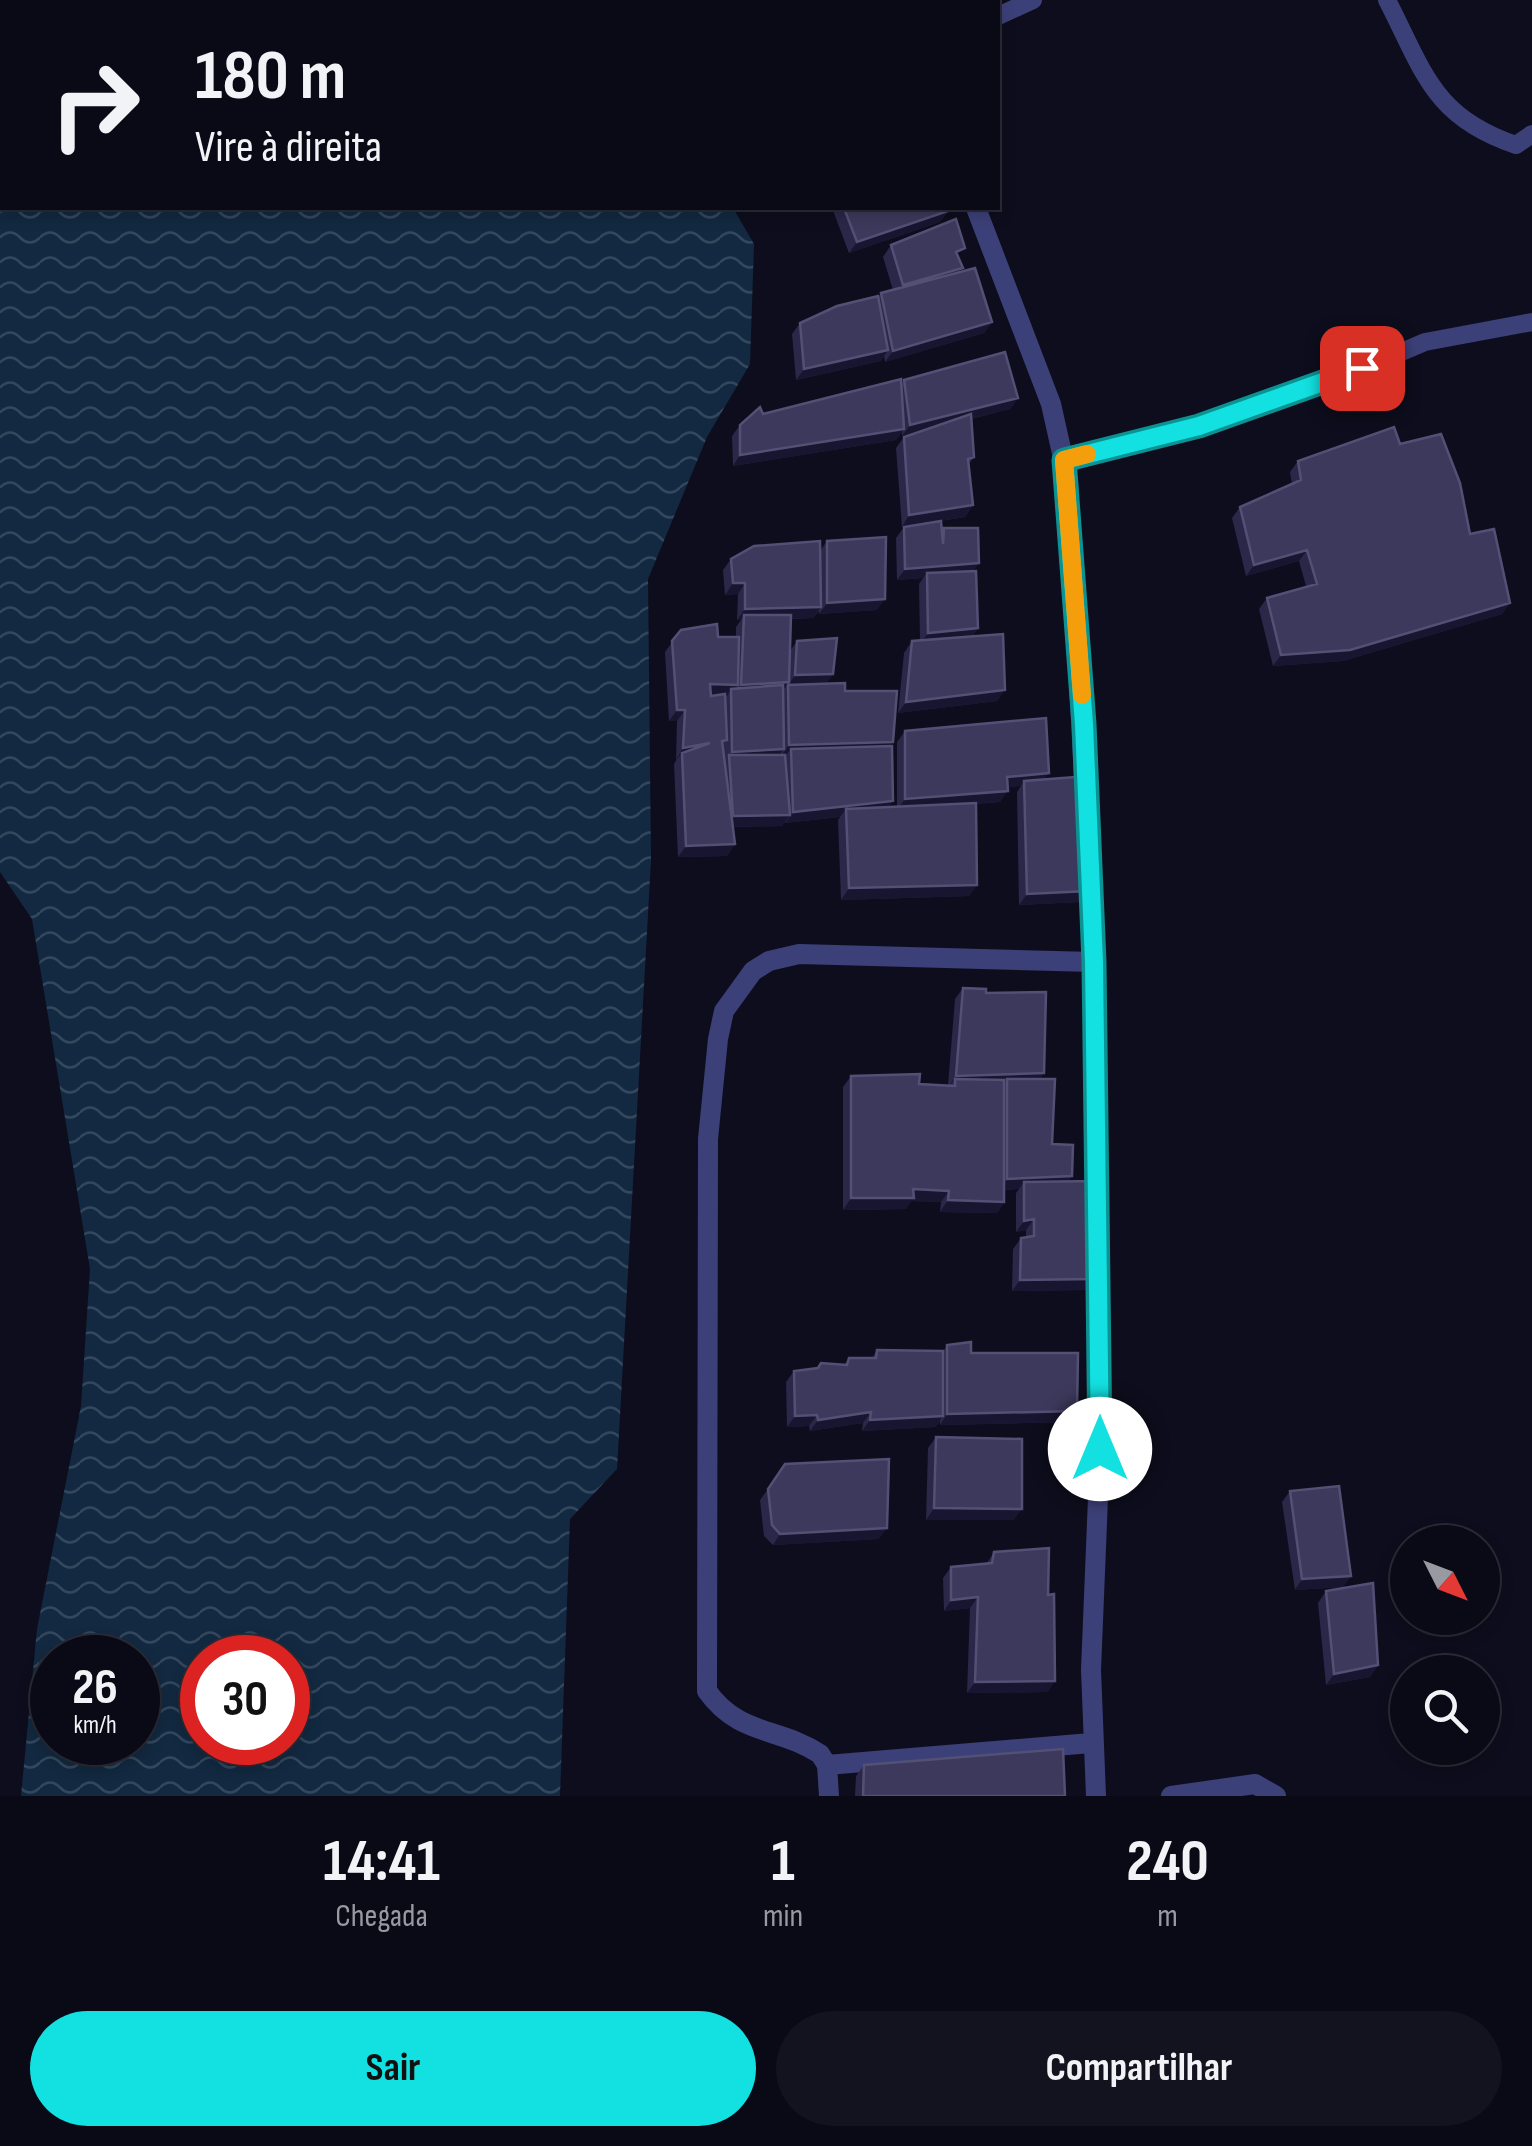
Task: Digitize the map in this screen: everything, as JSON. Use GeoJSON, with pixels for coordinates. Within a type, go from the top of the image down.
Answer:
{"type":"FeatureCollection","features":[{"type":"Feature","properties":{"kind":"street"},"geometry":{"type":"LineString","coordinates":[[977,210],[1051,404],[1064,460],[1084,724],[1094,962],[1100,1449],[1091,1743],[1096,1796]]}},
{"type":"Feature","properties":{"kind":"street"},"geometry":{"type":"LineString","coordinates":[[829,1796],[827,1765],[809,1747],[740,1724],[721,1712],[707,1692],[708,1138],[724,1011],[753,971],[769,961],[799,954],[1094,962]]}},
{"type":"Feature","properties":{"kind":"street"},"geometry":{"type":"LineString","coordinates":[[827,1765],[1091,1743]]}},
{"type":"Feature","properties":{"kind":"street"},"geometry":{"type":"LineString","coordinates":[[1171,1796],[1255,1784],[1276,1796]]}},
{"type":"Feature","properties":{"kind":"lane"},"geometry":{"type":"LineString","coordinates":[[1000,15],[1033,0]]}},
{"type":"Feature","properties":{"kind":"lane"},"geometry":{"type":"LineString","coordinates":[[1386,0],[1440,103],[1476,132],[1516,145],[1532,134]]}},
{"type":"Feature","properties":{"kind":"lane"},"geometry":{"type":"LineString","coordinates":[[1064,460],[1199,426],[1332,382],[1425,342],[1532,322]]}},
{"type":"Feature","properties":{"kind":"water"},"geometry":{"type":"Polygon","coordinates":[[[0,210],[734,210],[754,244],[750,364],[707,437],[648,579],[651,860],[617,1469],[570,1519],[560,1796],[21,1796],[30,1702],[30,1765],[160,1765],[160,1635],[36,1635],[81,1406],[90,1269],[32,919],[0,872],[0,210]]]}},
{"type":"Feature","properties":{"kind":"building"},"geometry":{"type":"Polygon","coordinates":[[[845,210],[948,210],[948,211],[857,242],[845,210]]]}},
{"type":"Feature","properties":{"kind":"building"},"geometry":{"type":"Polygon","coordinates":[[[956,219],[965,248],[956,252],[963,268],[903,285],[891,245],[956,219]]]}},
{"type":"Feature","properties":{"kind":"building"},"geometry":{"type":"Polygon","coordinates":[[[975,268],[992,322],[893,351],[881,293],[975,268]]]}},
{"type":"Feature","properties":{"kind":"building"},"geometry":{"type":"Polygon","coordinates":[[[878,296],[888,350],[804,369],[800,323],[837,306],[878,296]]]}},
{"type":"Feature","properties":{"kind":"building"},"geometry":{"type":"Polygon","coordinates":[[[1005,352],[1018,398],[910,425],[904,380],[1005,352]]]}},
{"type":"Feature","properties":{"kind":"building"},"geometry":{"type":"Polygon","coordinates":[[[901,379],[904,429],[740,455],[740,425],[760,407],[763,414],[901,379]]]}},
{"type":"Feature","properties":{"kind":"building"},"geometry":{"type":"Polygon","coordinates":[[[971,414],[974,457],[968,459],[973,505],[909,515],[904,437],[971,414]]]}},
{"type":"Feature","properties":{"kind":"building"},"geometry":{"type":"Polygon","coordinates":[[[1394,427],[1400,444],[1441,434],[1460,483],[1470,534],[1494,529],[1510,603],[1350,650],[1281,655],[1267,598],[1317,584],[1307,550],[1254,565],[1240,507],[1301,480],[1298,461],[1394,427]]]}},
{"type":"Feature","properties":{"kind":"building"},"geometry":{"type":"Polygon","coordinates":[[[941,521],[943,544],[944,528],[978,528],[979,563],[905,569],[904,527],[941,521]]]}},
{"type":"Feature","properties":{"kind":"building"},"geometry":{"type":"Polygon","coordinates":[[[886,537],[885,599],[827,603],[827,541],[886,537]]]}},
{"type":"Feature","properties":{"kind":"building"},"geometry":{"type":"Polygon","coordinates":[[[820,541],[821,607],[745,609],[745,583],[733,583],[731,559],[754,546],[820,541]]]}},
{"type":"Feature","properties":{"kind":"building"},"geometry":{"type":"Polygon","coordinates":[[[976,571],[978,628],[928,633],[927,573],[976,571]]]}},
{"type":"Feature","properties":{"kind":"building"},"geometry":{"type":"Polygon","coordinates":[[[744,615],[791,615],[789,682],[741,685],[744,615]]]}},
{"type":"Feature","properties":{"kind":"building"},"geometry":{"type":"Polygon","coordinates":[[[717,624],[718,637],[739,637],[738,685],[710,684],[711,696],[725,694],[727,740],[722,741],[735,844],[686,846],[682,753],[710,743],[683,748],[685,710],[677,710],[672,641],[681,630],[717,624]]]}},
{"type":"Feature","properties":{"kind":"building"},"geometry":{"type":"Polygon","coordinates":[[[1003,634],[1005,690],[906,702],[912,641],[1003,634]]]}},
{"type":"Feature","properties":{"kind":"building"},"geometry":{"type":"Polygon","coordinates":[[[837,638],[833,674],[795,675],[797,641],[837,638]]]}},
{"type":"Feature","properties":{"kind":"building"},"geometry":{"type":"Polygon","coordinates":[[[845,683],[845,691],[897,691],[893,742],[789,745],[788,685],[845,683]]]}},
{"type":"Feature","properties":{"kind":"building"},"geometry":{"type":"Polygon","coordinates":[[[783,685],[784,749],[732,752],[731,689],[783,685]]]}},
{"type":"Feature","properties":{"kind":"building"},"geometry":{"type":"Polygon","coordinates":[[[1046,718],[1049,773],[1007,777],[1008,791],[905,799],[905,731],[1046,718]]]}},
{"type":"Feature","properties":{"kind":"building"},"geometry":{"type":"Polygon","coordinates":[[[892,746],[893,801],[793,812],[791,749],[892,746]]]}},
{"type":"Feature","properties":{"kind":"building"},"geometry":{"type":"Polygon","coordinates":[[[729,755],[785,755],[790,815],[733,816],[729,755]]]}},
{"type":"Feature","properties":{"kind":"building"},"geometry":{"type":"Polygon","coordinates":[[[1088,776],[1088,891],[1027,894],[1024,781],[1088,776]]]}},
{"type":"Feature","properties":{"kind":"building"},"geometry":{"type":"Polygon","coordinates":[[[976,803],[977,885],[849,888],[846,809],[976,803]]]}},
{"type":"Feature","properties":{"kind":"building"},"geometry":{"type":"Polygon","coordinates":[[[963,988],[986,989],[986,993],[1046,992],[1044,1073],[956,1076],[963,988]]]}},
{"type":"Feature","properties":{"kind":"building"},"geometry":{"type":"Polygon","coordinates":[[[920,1074],[919,1084],[955,1086],[955,1079],[1004,1080],[1004,1202],[948,1200],[949,1191],[913,1189],[914,1198],[851,1198],[851,1076],[920,1074]]]}},
{"type":"Feature","properties":{"kind":"building"},"geometry":{"type":"Polygon","coordinates":[[[1007,1079],[1055,1079],[1052,1144],[1073,1145],[1072,1176],[1007,1179],[1007,1079]]]}},
{"type":"Feature","properties":{"kind":"building"},"geometry":{"type":"Polygon","coordinates":[[[1096,1181],[1096,1190],[1101,1190],[1100,1270],[1094,1270],[1094,1279],[1020,1280],[1021,1238],[1034,1236],[1034,1219],[1024,1221],[1024,1182],[1096,1181]]]}},
{"type":"Feature","properties":{"kind":"building"},"geometry":{"type":"Polygon","coordinates":[[[971,1342],[971,1353],[1078,1353],[1077,1411],[947,1414],[947,1345],[971,1342]]]}},
{"type":"Feature","properties":{"kind":"building"},"geometry":{"type":"Polygon","coordinates":[[[877,1350],[943,1351],[943,1416],[870,1420],[871,1412],[818,1420],[817,1415],[795,1416],[794,1371],[818,1368],[821,1363],[847,1365],[849,1358],[876,1358],[877,1350]]]}},
{"type":"Feature","properties":{"kind":"building"},"geometry":{"type":"Polygon","coordinates":[[[936,1437],[1022,1439],[1022,1509],[934,1508],[936,1437]]]}},
{"type":"Feature","properties":{"kind":"building"},"geometry":{"type":"Polygon","coordinates":[[[889,1459],[887,1528],[780,1534],[772,1525],[768,1489],[785,1464],[889,1459]]]}},
{"type":"Feature","properties":{"kind":"building"},"geometry":{"type":"Polygon","coordinates":[[[1339,1486],[1351,1576],[1302,1579],[1290,1491],[1339,1486]]]}},
{"type":"Feature","properties":{"kind":"building"},"geometry":{"type":"Polygon","coordinates":[[[1049,1548],[1048,1595],[1054,1594],[1055,1681],[975,1682],[978,1597],[951,1600],[951,1567],[992,1563],[994,1552],[1049,1548]]]}},
{"type":"Feature","properties":{"kind":"building"},"geometry":{"type":"Polygon","coordinates":[[[1373,1583],[1378,1665],[1334,1674],[1326,1591],[1373,1583]]]}},
{"type":"Feature","properties":{"kind":"building"},"geometry":{"type":"Polygon","coordinates":[[[1063,1749],[1065,1796],[863,1796],[864,1765],[1063,1749]]]}},
{"type":"Feature","properties":{"kind":"slow traffic"},"geometry":{"type":"LineString","coordinates":[[1082,695],[1064,460],[1087,454]]}},
{"type":"Feature","properties":{"kind":"route"},"geometry":{"type":"LineString","coordinates":[[1100,1449],[1098,1070],[1084,724],[1064,460],[1199,426],[1332,382],[1362,368]]}}]}
